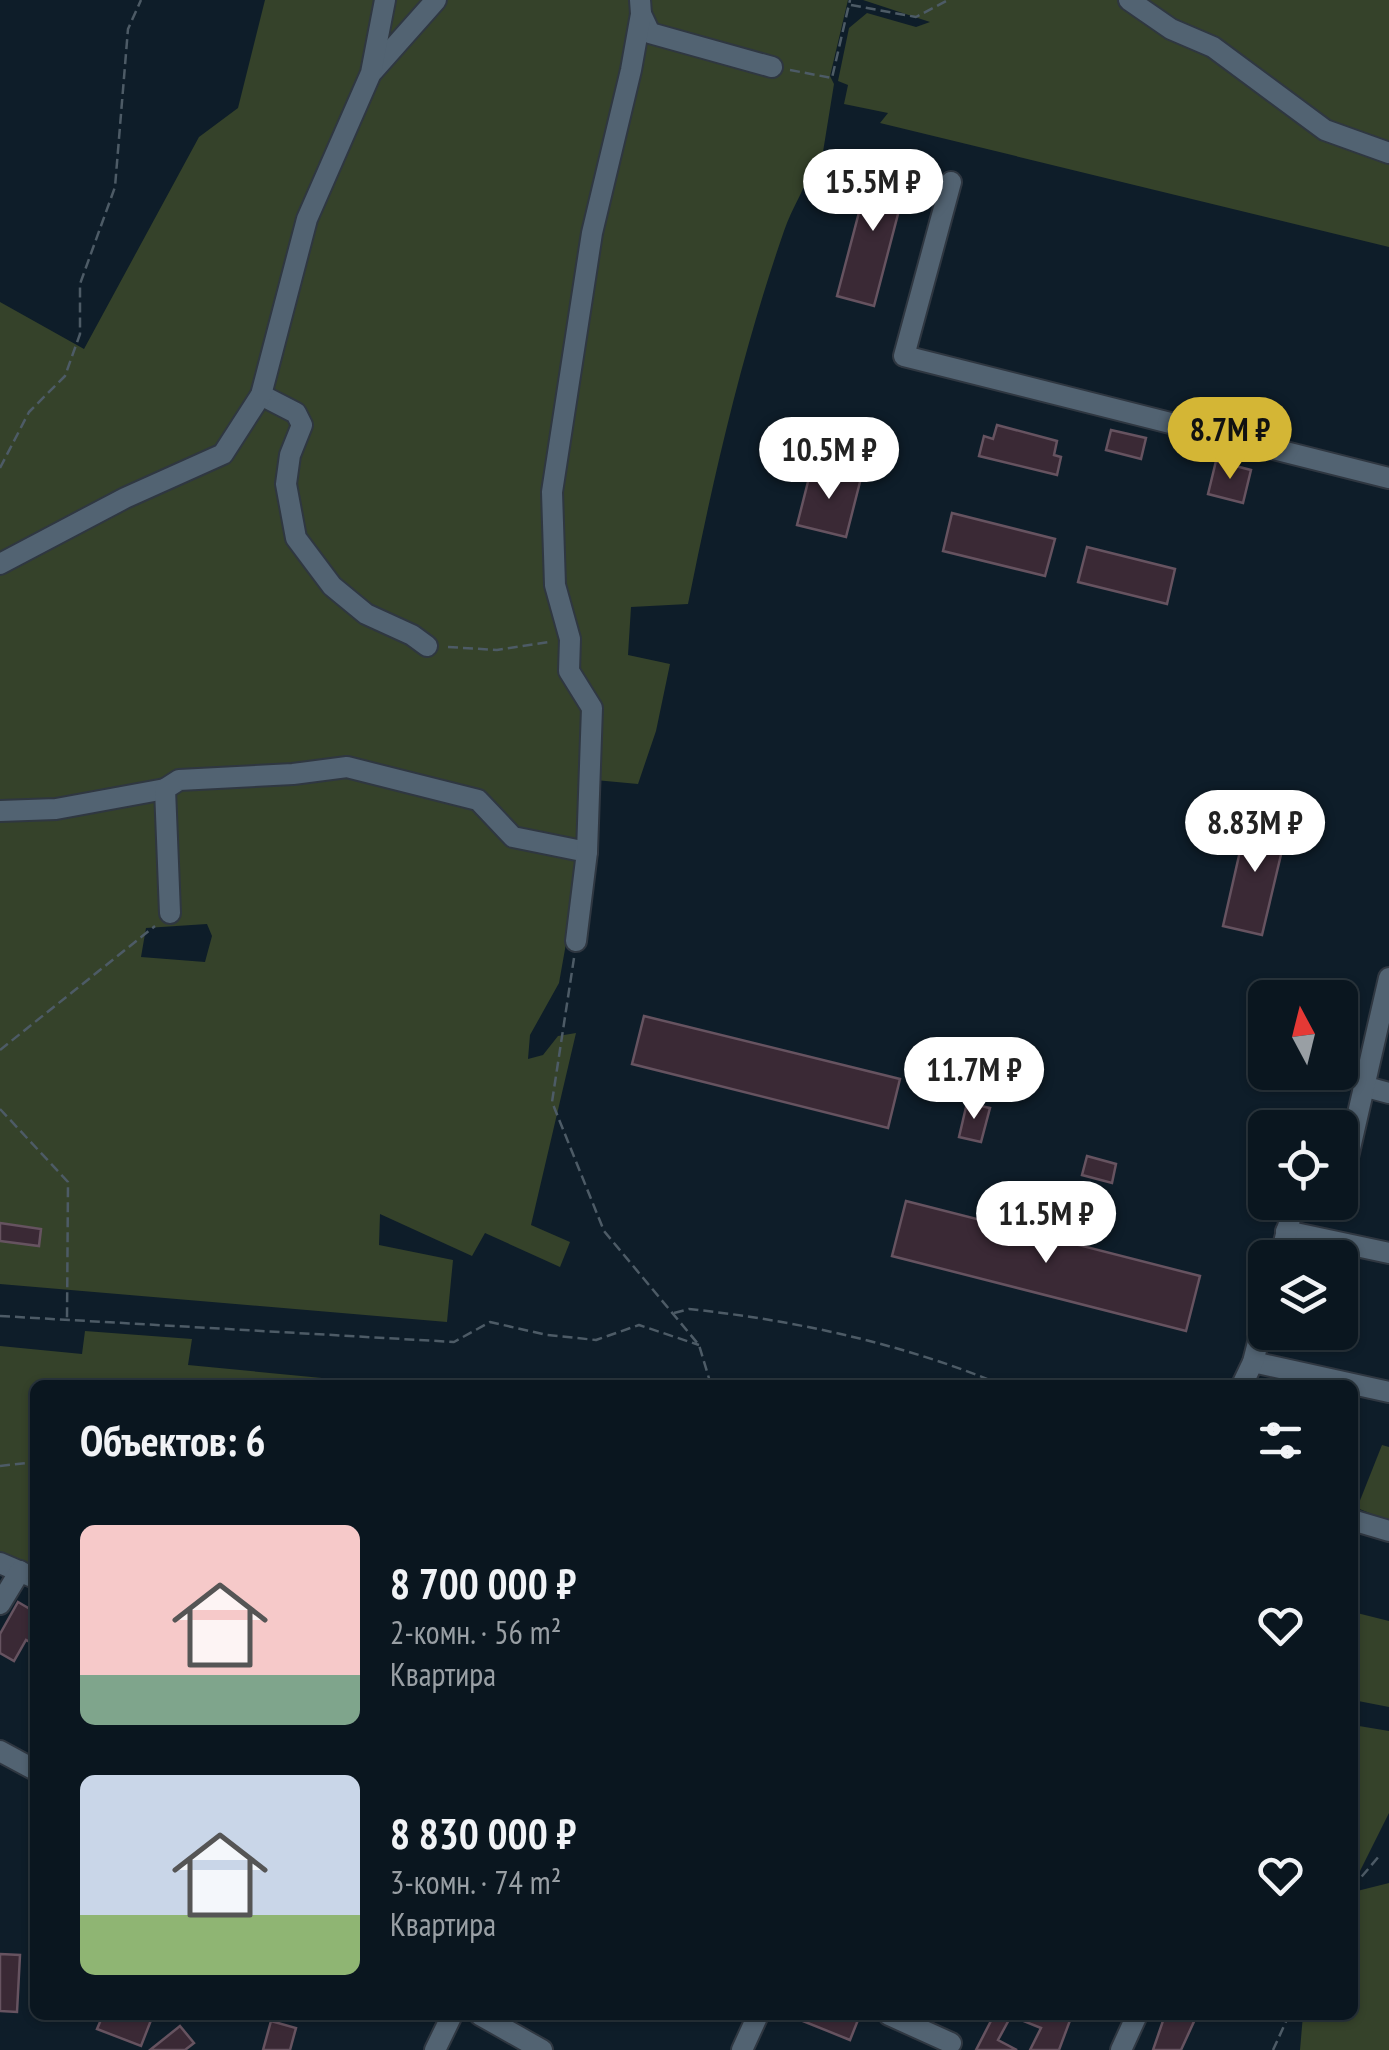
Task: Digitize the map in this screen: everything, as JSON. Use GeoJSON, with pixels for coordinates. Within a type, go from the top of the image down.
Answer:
{"type":"FeatureCollection","features":[{"type":"Feature","properties":{"kind":"street"},"geometry":{"type":"LineString","coordinates":[[0,564],[125,498],[223,454],[261,395],[307,219],[371,73],[385,0]]}},
{"type":"Feature","properties":{"kind":"street"},"geometry":{"type":"LineString","coordinates":[[371,73],[436,0]]}},
{"type":"Feature","properties":{"kind":"street"},"geometry":{"type":"LineString","coordinates":[[1129,0],[1171,28],[1213,47],[1324,130],[1389,153]]}},
{"type":"Feature","properties":{"kind":"street"},"geometry":{"type":"LineString","coordinates":[[640,7],[650,34],[772,67]]}},
{"type":"Feature","properties":{"kind":"street"},"geometry":{"type":"LineString","coordinates":[[576,941],[586,852],[592,708],[569,671],[570,639],[555,585],[552,492],[592,234],[640,7]]}},
{"type":"Feature","properties":{"kind":"street"},"geometry":{"type":"LineString","coordinates":[[952,182],[904,356],[1389,478]]}},
{"type":"Feature","properties":{"kind":"street"},"geometry":{"type":"LineString","coordinates":[[261,395],[296,413],[302,426],[290,455],[286,484],[296,538],[332,586],[366,614],[427,646]]}},
{"type":"Feature","properties":{"kind":"street"},"geometry":{"type":"LineString","coordinates":[[0,811],[56,809],[166,790],[179,780],[346,767],[478,800],[513,837],[586,852]]}},
{"type":"Feature","properties":{"kind":"street"},"geometry":{"type":"LineString","coordinates":[[166,790],[170,913]]}},
{"type":"Feature","properties":{"kind":"street"},"geometry":{"type":"LineString","coordinates":[[1357,1110],[1389,978]]}},
{"type":"Feature","properties":{"kind":"street"},"geometry":{"type":"LineString","coordinates":[[1362,1086],[1389,1092]]}},
{"type":"Feature","properties":{"kind":"street"},"geometry":{"type":"LineString","coordinates":[[1284,1240],[1289,1220]]}},
{"type":"Feature","properties":{"kind":"street"},"geometry":{"type":"LineString","coordinates":[[1286,1230],[1389,1253]]}},
{"type":"Feature","properties":{"kind":"street"},"geometry":{"type":"LineString","coordinates":[[1244,1380],[1256,1350]]}},
{"type":"Feature","properties":{"kind":"street"},"geometry":{"type":"LineString","coordinates":[[1253,1362],[1335,1380]]}},
{"type":"Feature","properties":{"kind":"street"},"geometry":{"type":"LineString","coordinates":[[1358,1385],[1389,1392]]}},
{"type":"Feature","properties":{"kind":"street"},"geometry":{"type":"LineString","coordinates":[[1358,1522],[1389,1531]]}},
{"type":"Feature","properties":{"kind":"street"},"geometry":{"type":"LineString","coordinates":[[0,1563],[28,1574],[0,1604]]}},
{"type":"Feature","properties":{"kind":"street"},"geometry":{"type":"LineString","coordinates":[[0,1751],[30,1767]]}},
{"type":"Feature","properties":{"kind":"street"},"geometry":{"type":"LineString","coordinates":[[435,2050],[450,2020]]}},
{"type":"Feature","properties":{"kind":"street"},"geometry":{"type":"LineString","coordinates":[[489,2020],[542,2050]]}},
{"type":"Feature","properties":{"kind":"street"},"geometry":{"type":"LineString","coordinates":[[742,2050],[756,2020]]}},
{"type":"Feature","properties":{"kind":"street"},"geometry":{"type":"LineString","coordinates":[[900,2020],[952,2043]]}},
{"type":"Feature","properties":{"kind":"street"},"geometry":{"type":"LineString","coordinates":[[1121,2050],[1136,2020]]}},
{"type":"Feature","properties":{"kind":"path"},"geometry":{"type":"LineString","coordinates":[[0,468],[29,412],[64,376],[80,334],[80,284],[116,187],[128,29],[141,0]]}},
{"type":"Feature","properties":{"kind":"path"},"geometry":{"type":"LineString","coordinates":[[772,67],[832,78],[850,2],[916,17],[948,0]]}},
{"type":"Feature","properties":{"kind":"path"},"geometry":{"type":"LineString","coordinates":[[427,646],[497,650],[570,639]]}},
{"type":"Feature","properties":{"kind":"path"},"geometry":{"type":"LineString","coordinates":[[0,1050],[170,913]]}},
{"type":"Feature","properties":{"kind":"path"},"geometry":{"type":"LineString","coordinates":[[576,941],[552,1102],[604,1231],[699,1345],[710,1380]]}},
{"type":"Feature","properties":{"kind":"path"},"geometry":{"type":"LineString","coordinates":[[0,1109],[68,1182],[67,1320]]}},
{"type":"Feature","properties":{"kind":"path"},"geometry":{"type":"LineString","coordinates":[[673,1314],[689,1309],[816,1328],[990,1380]]}},
{"type":"Feature","properties":{"kind":"path"},"geometry":{"type":"LineString","coordinates":[[0,1316],[454,1342],[490,1322],[546,1335],[596,1340],[639,1324],[699,1345]]}},
{"type":"Feature","properties":{"kind":"path"},"geometry":{"type":"LineString","coordinates":[[0,1466],[30,1463]]}},
{"type":"Feature","properties":{"kind":"path"},"geometry":{"type":"LineString","coordinates":[[1358,1881],[1380,1855]]}},
{"type":"Feature","properties":{"kind":"path"},"geometry":{"type":"LineString","coordinates":[[1274,2050],[1287,2020]]}},
{"type":"Feature","properties":{"kind":"green space"},"geometry":{"type":"Polygon","coordinates":[[[265,0],[848,0],[830,76],[834,84],[822,158],[814,161],[787,222],[755,323],[718,463],[688,604],[631,607],[628,655],[670,664],[656,731],[638,784],[595,780],[559,983],[530,1035],[528,1059],[543,1055],[558,1036],[576,1033],[531,1225],[570,1242],[560,1267],[485,1233],[472,1256],[380,1214],[379,1245],[453,1260],[447,1322],[0,1284],[0,302],[84,349],[199,137],[238,108],[265,0]],[[207,924],[146,928],[141,957],[205,962],[212,936],[207,924]]]}},
{"type":"Feature","properties":{"kind":"green space"},"geometry":{"type":"Polygon","coordinates":[[[863,0],[1389,0],[1389,247],[880,123],[888,113],[844,104],[848,85],[838,81],[849,28],[867,13],[916,27],[930,22],[863,0]]]}},
{"type":"Feature","properties":{"kind":"green space"},"geometry":{"type":"Polygon","coordinates":[[[85,1331],[192,1339],[188,1365],[343,1380],[30,1380],[30,1579],[0,1566],[0,1346],[82,1354],[85,1331]]]}},
{"type":"Feature","properties":{"kind":"green space"},"geometry":{"type":"Polygon","coordinates":[[[1382,1445],[1389,1447],[1389,1521],[1358,1505],[1382,1445]]]}},
{"type":"Feature","properties":{"kind":"green space"},"geometry":{"type":"Polygon","coordinates":[[[1358,1613],[1389,1621],[1389,1707],[1358,1701],[1358,1613]]]}},
{"type":"Feature","properties":{"kind":"green space"},"geometry":{"type":"Polygon","coordinates":[[[1358,1726],[1389,1731],[1389,1813],[1358,1875],[1358,1726]]]}},
{"type":"Feature","properties":{"kind":"green space"},"geometry":{"type":"Polygon","coordinates":[[[1389,1883],[1389,2050],[1300,2050],[1303,2020],[1358,2020],[1358,1891],[1389,1883]]]}},
{"type":"Feature","properties":{"kind":"building"},"geometry":{"type":"Polygon","coordinates":[[[872,163],[909,172],[874,306],[837,296],[872,163]]]}},
{"type":"Feature","properties":{"kind":"building"},"geometry":{"type":"Polygon","coordinates":[[[997,425],[1057,441],[1054,455],[1061,457],[1057,475],[979,456],[984,436],[993,439],[997,425]]]}},
{"type":"Feature","properties":{"kind":"building"},"geometry":{"type":"Polygon","coordinates":[[[1111,430],[1146,438],[1141,459],[1106,450],[1111,430]]]}},
{"type":"Feature","properties":{"kind":"building"},"geometry":{"type":"Polygon","coordinates":[[[1216,461],[1251,470],[1243,503],[1208,494],[1216,461]]]}},
{"type":"Feature","properties":{"kind":"building"},"geometry":{"type":"Polygon","coordinates":[[[812,466],[861,478],[846,537],[797,525],[812,466]]]}},
{"type":"Feature","properties":{"kind":"building"},"geometry":{"type":"Polygon","coordinates":[[[952,513],[1055,539],[1045,576],[943,551],[952,513]]]}},
{"type":"Feature","properties":{"kind":"building"},"geometry":{"type":"Polygon","coordinates":[[[1087,547],[1175,569],[1167,604],[1078,582],[1087,547]]]}},
{"type":"Feature","properties":{"kind":"building"},"geometry":{"type":"Polygon","coordinates":[[[1248,816],[1288,825],[1262,935],[1223,926],[1248,816]]]}},
{"type":"Feature","properties":{"kind":"building"},"geometry":{"type":"Polygon","coordinates":[[[644,1016],[900,1079],[888,1128],[632,1064],[644,1016]]]}},
{"type":"Feature","properties":{"kind":"building"},"geometry":{"type":"Polygon","coordinates":[[[967,1103],[990,1108],[981,1142],[959,1137],[967,1103]]]}},
{"type":"Feature","properties":{"kind":"building"},"geometry":{"type":"Polygon","coordinates":[[[1087,1156],[1116,1164],[1112,1183],[1082,1175],[1087,1156]]]}},
{"type":"Feature","properties":{"kind":"building"},"geometry":{"type":"Polygon","coordinates":[[[906,1201],[1200,1276],[1186,1331],[892,1256],[906,1201]]]}},
{"type":"Feature","properties":{"kind":"building"},"geometry":{"type":"Polygon","coordinates":[[[0,1223],[41,1229],[39,1246],[0,1241],[0,1223]]]}},
{"type":"Feature","properties":{"kind":"building"},"geometry":{"type":"Polygon","coordinates":[[[18,1602],[30,1609],[30,1642],[26,1640],[14,1661],[0,1653],[0,1634],[18,1602]]]}},
{"type":"Feature","properties":{"kind":"building"},"geometry":{"type":"Polygon","coordinates":[[[0,1954],[20,1955],[17,2012],[0,2011],[0,1954]]]}},
{"type":"Feature","properties":{"kind":"building"},"geometry":{"type":"Polygon","coordinates":[[[101,2020],[151,2020],[141,2046],[97,2029],[101,2020]]]}},
{"type":"Feature","properties":{"kind":"building"},"geometry":{"type":"Polygon","coordinates":[[[800,2020],[858,2020],[850,2040],[800,2020]]]}},
{"type":"Feature","properties":{"kind":"building"},"geometry":{"type":"Polygon","coordinates":[[[991,2020],[1009,2020],[998,2040],[1017,2050],[976,2050],[991,2020]]]}},
{"type":"Feature","properties":{"kind":"building"},"geometry":{"type":"Polygon","coordinates":[[[1021,2020],[1070,2020],[1059,2050],[1030,2050],[1041,2028],[1021,2020]]]}},
{"type":"Feature","properties":{"kind":"building"},"geometry":{"type":"Polygon","coordinates":[[[1163,2020],[1195,2020],[1181,2050],[1153,2050],[1163,2020]]]}},
{"type":"Feature","properties":{"kind":"building"},"geometry":{"type":"Polygon","coordinates":[[[271,2021],[296,2028],[290,2050],[263,2050],[271,2021]]]}},
{"type":"Feature","properties":{"kind":"building"},"geometry":{"type":"Polygon","coordinates":[[[180,2026],[194,2043],[185,2050],[150,2050],[180,2026]]]}}]}
